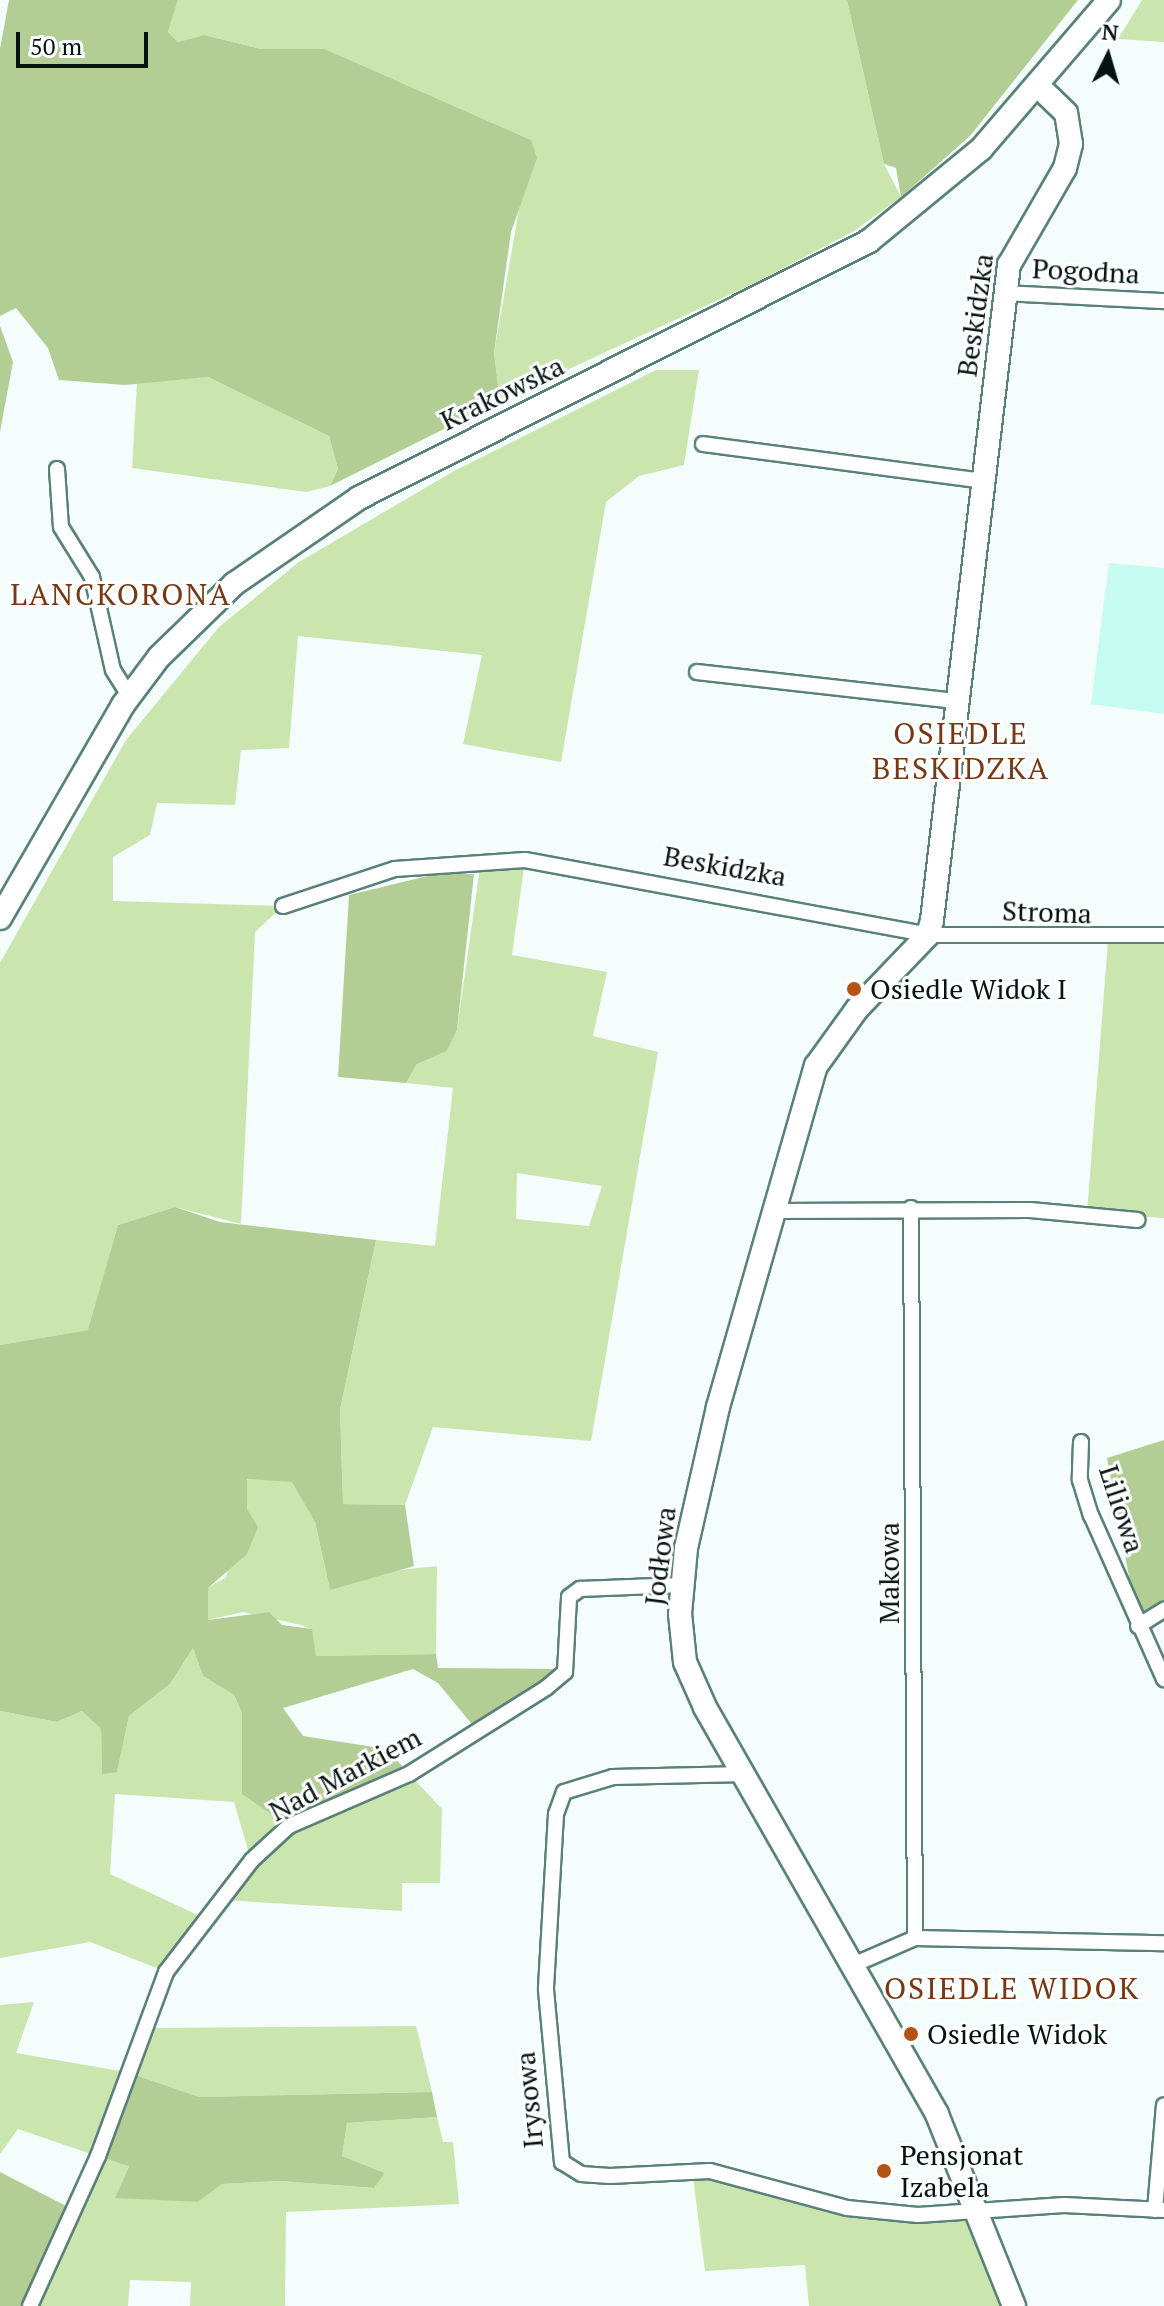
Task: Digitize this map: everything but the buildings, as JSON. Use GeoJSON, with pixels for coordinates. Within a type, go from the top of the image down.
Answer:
{"type":"FeatureCollection","features":[{"type":"Feature","properties":{"kind":"street","name":"Krakowska"},"geometry":{"type":"LineString","coordinates":[[0,918],[129,696],[205,610],[296,537],[396,479],[869,241],[954,174],[1040,88],[1109,0]]}},
{"type":"Feature","properties":{"kind":"street","name":"Beskidzka"},"geometry":{"type":"LineString","coordinates":[[283,906],[395,869],[525,860],[928,935],[1005,293],[1013,248],[1065,168],[1071,144],[1066,113],[1040,88]]}},
{"type":"Feature","properties":{"kind":"street","name":"Pogodna"},"geometry":{"type":"LineString","coordinates":[[1005,293],[1164,301]]}},
{"type":"Feature","properties":{"kind":"street"},"geometry":{"type":"LineString","coordinates":[[703,444],[984,481]]}},
{"type":"Feature","properties":{"kind":"street"},"geometry":{"type":"LineString","coordinates":[[57,469],[61,527],[92,577],[113,670],[129,696]]}},
{"type":"Feature","properties":{"kind":"street"},"geometry":{"type":"LineString","coordinates":[[697,672],[957,701]]}},
{"type":"Feature","properties":{"kind":"street","name":"Stroma"},"geometry":{"type":"LineString","coordinates":[[928,935],[1164,935]]}},
{"type":"Feature","properties":{"kind":"street","name":"Jodłowa"},"geometry":{"type":"LineString","coordinates":[[928,935],[857,1009],[816,1066],[718,1407],[681,1585],[685,1662],[937,2114],[1014,2306]]}},
{"type":"Feature","properties":{"kind":"street"},"geometry":{"type":"LineString","coordinates":[[775,1211],[911,1208],[1138,1220]]}},
{"type":"Feature","properties":{"kind":"street","name":"Makowa"},"geometry":{"type":"LineString","coordinates":[[911,1208],[915,1938]]}},
{"type":"Feature","properties":{"kind":"street","name":"Liliowa"},"geometry":{"type":"LineString","coordinates":[[1081,1442],[1080,1480],[1138,1626],[1162,1672]]}},
{"type":"Feature","properties":{"kind":"street","name":"Nad Markiem"},"geometry":{"type":"LineString","coordinates":[[30,2306],[98,2156],[166,1972],[252,1860],[289,1826],[409,1774],[546,1688],[565,1672],[569,1597],[580,1589],[681,1585]]}},
{"type":"Feature","properties":{"kind":"street"},"geometry":{"type":"LineString","coordinates":[[1138,1626],[1164,1610]]}},
{"type":"Feature","properties":{"kind":"street","name":"Irysowa"},"geometry":{"type":"LineString","coordinates":[[745,1774],[613,1777],[564,1792],[556,1814],[546,1990],[562,2162],[581,2174],[610,2176],[710,2171],[847,2208],[978,2214]]}},
{"type":"Feature","properties":{"kind":"street"},"geometry":{"type":"LineString","coordinates":[[853,1965],[915,1938],[1164,1943]]}},
{"type":"Feature","properties":{"kind":"street"},"geometry":{"type":"LineString","coordinates":[[978,2214],[1064,2205],[1159,2210],[1164,2105]]}},
{"type":"Feature","properties":{"kind":"shaded area"},"geometry":{"type":"Polygon","coordinates":[[[178,0],[847,0],[884,164],[901,197],[854,231],[757,282],[500,401],[494,353],[531,140],[325,49],[261,49],[204,35],[178,42],[168,32],[178,0]]]}},
{"type":"Feature","properties":{"kind":"shaded area"},"geometry":{"type":"Polygon","coordinates":[[[1142,0],[1164,0],[1164,42],[1118,39],[1142,0]]]}},
{"type":"Feature","properties":{"kind":"shaded area"},"geometry":{"type":"Polygon","coordinates":[[[656,370],[699,370],[684,465],[639,476],[606,502],[561,762],[463,744],[482,655],[298,636],[289,748],[241,750],[235,805],[157,803],[150,835],[113,857],[113,901],[283,906],[255,932],[241,1224],[175,1207],[118,1225],[89,1330],[0,1345],[0,963],[126,740],[219,627],[299,562],[454,471],[656,370]]]}},
{"type":"Feature","properties":{"kind":"shaded area"},"geometry":{"type":"Polygon","coordinates":[[[208,377],[329,436],[338,469],[330,486],[306,492],[132,468],[137,383],[208,377]]]}},
{"type":"Feature","properties":{"kind":"shaded area"},"geometry":{"type":"Polygon","coordinates":[[[1109,563],[1164,568],[1164,714],[1091,704],[1109,563]]]}},
{"type":"Feature","properties":{"kind":"shaded area"},"geometry":{"type":"Polygon","coordinates":[[[481,860],[525,860],[512,955],[607,972],[593,1036],[658,1052],[591,1441],[433,1427],[405,1505],[343,1504],[340,1410],[376,1240],[435,1246],[453,1088],[406,1083],[417,1064],[447,1051],[457,1030],[481,860]],[[517,1173],[516,1219],[589,1226],[602,1186],[517,1173]]]}},
{"type":"Feature","properties":{"kind":"shaded area"},"geometry":{"type":"Polygon","coordinates":[[[1164,933],[1164,1218],[1087,1213],[1108,940],[1164,933]]]}},
{"type":"Feature","properties":{"kind":"shaded area"},"geometry":{"type":"Polygon","coordinates":[[[246,1479],[292,1481],[315,1522],[330,1590],[372,1573],[437,1566],[436,1654],[316,1656],[311,1629],[301,1625],[243,1612],[208,1620],[208,1588],[226,1577],[247,1509],[246,1479]]]}},
{"type":"Feature","properties":{"kind":"shaded area"},"geometry":{"type":"Polygon","coordinates":[[[193,1648],[203,1676],[234,1695],[242,1713],[242,1794],[409,1774],[442,1809],[440,1883],[402,1883],[402,1911],[223,1900],[251,1860],[234,1802],[115,1794],[110,1874],[202,1917],[162,1970],[90,1942],[0,1958],[0,1711],[57,1722],[82,1711],[101,1729],[102,1773],[117,1771],[129,1716],[170,1684],[193,1648]]]}},
{"type":"Feature","properties":{"kind":"shaded area"},"geometry":{"type":"Polygon","coordinates":[[[34,2002],[16,2053],[120,2071],[98,2155],[129,2165],[116,2197],[198,2202],[221,2184],[281,2181],[373,2188],[385,2173],[342,2156],[347,2123],[437,2117],[443,2142],[453,2142],[459,2204],[286,2212],[285,2306],[190,2306],[191,2282],[130,2280],[128,2306],[30,2306],[97,2156],[18,2129],[0,2154],[0,2005],[34,2002]]]}},
{"type":"Feature","properties":{"kind":"shaded area"},"geometry":{"type":"Polygon","coordinates":[[[416,2026],[432,2092],[199,2097],[130,2073],[146,2028],[416,2026]]]}},
{"type":"Feature","properties":{"kind":"shaded area"},"geometry":{"type":"Polygon","coordinates":[[[692,2169],[847,2208],[978,2214],[1014,2306],[809,2306],[805,2265],[705,2271],[692,2169]]]}},
{"type":"Feature","properties":{"kind":"green space"},"geometry":{"type":"Polygon","coordinates":[[[9,0],[178,0],[168,32],[178,42],[204,35],[261,49],[325,49],[531,140],[537,158],[511,232],[494,353],[500,401],[330,486],[338,469],[329,436],[208,377],[125,385],[59,380],[48,348],[16,308],[0,316],[0,49],[9,0]]]}},
{"type":"Feature","properties":{"kind":"green space"},"geometry":{"type":"Polygon","coordinates":[[[847,0],[1078,0],[970,136],[901,197],[896,168],[884,164],[847,0]]]}},
{"type":"Feature","properties":{"kind":"green space"},"geometry":{"type":"Polygon","coordinates":[[[0,326],[13,362],[0,432],[0,326]]]}},
{"type":"Feature","properties":{"kind":"green space"},"geometry":{"type":"Polygon","coordinates":[[[436,874],[474,874],[457,1030],[447,1051],[417,1064],[406,1083],[338,1077],[349,895],[436,874]]]}},
{"type":"Feature","properties":{"kind":"green space"},"geometry":{"type":"Polygon","coordinates":[[[175,1207],[220,1222],[376,1240],[340,1410],[343,1504],[405,1505],[414,1566],[330,1590],[315,1522],[292,1482],[247,1479],[247,1509],[258,1527],[247,1554],[208,1588],[208,1620],[269,1612],[282,1625],[312,1629],[316,1656],[436,1654],[438,1668],[560,1669],[475,1728],[438,1683],[413,1669],[283,1708],[303,1736],[387,1749],[409,1774],[289,1826],[242,1794],[242,1713],[234,1695],[203,1676],[193,1648],[170,1684],[129,1716],[117,1772],[102,1774],[101,1729],[82,1711],[57,1722],[0,1711],[0,1345],[88,1330],[118,1225],[175,1207]]]}},
{"type":"Feature","properties":{"kind":"green space"},"geometry":{"type":"Polygon","coordinates":[[[1164,1440],[1164,1610],[1138,1626],[1107,1458],[1164,1440]]]}},
{"type":"Feature","properties":{"kind":"green space"},"geometry":{"type":"Polygon","coordinates":[[[130,2073],[199,2097],[432,2092],[437,2117],[347,2123],[342,2156],[385,2173],[374,2188],[280,2181],[222,2184],[198,2202],[115,2198],[129,2166],[98,2156],[130,2073]]]}},
{"type":"Feature","properties":{"kind":"green space"},"geometry":{"type":"Polygon","coordinates":[[[0,2172],[72,2209],[21,2306],[0,2306],[0,2172]]]}},
{"type":"Feature","properties":{"kind":"place","name":"Osiedle Widok I"},"geometry":{"type":"Point","coordinates":[854,989]}},
{"type":"Feature","properties":{"kind":"place","name":"Osiedle Widok"},"geometry":{"type":"Point","coordinates":[911,2034]}},
{"type":"Feature","properties":{"kind":"place","name":"Pensjonat Izabela"},"geometry":{"type":"Point","coordinates":[884,2171]}},
{"type":"Feature","properties":{"kind":"district","name":"LANCKORONA"},"geometry":{"type":"Point","coordinates":[121,594]}},
{"type":"Feature","properties":{"kind":"district","name":"OSIEDLE BESKIDZKA"},"geometry":{"type":"Point","coordinates":[961,750]}},
{"type":"Feature","properties":{"kind":"district","name":"OSIEDLE WIDOK"},"geometry":{"type":"Point","coordinates":[1012,1988]}}]}
